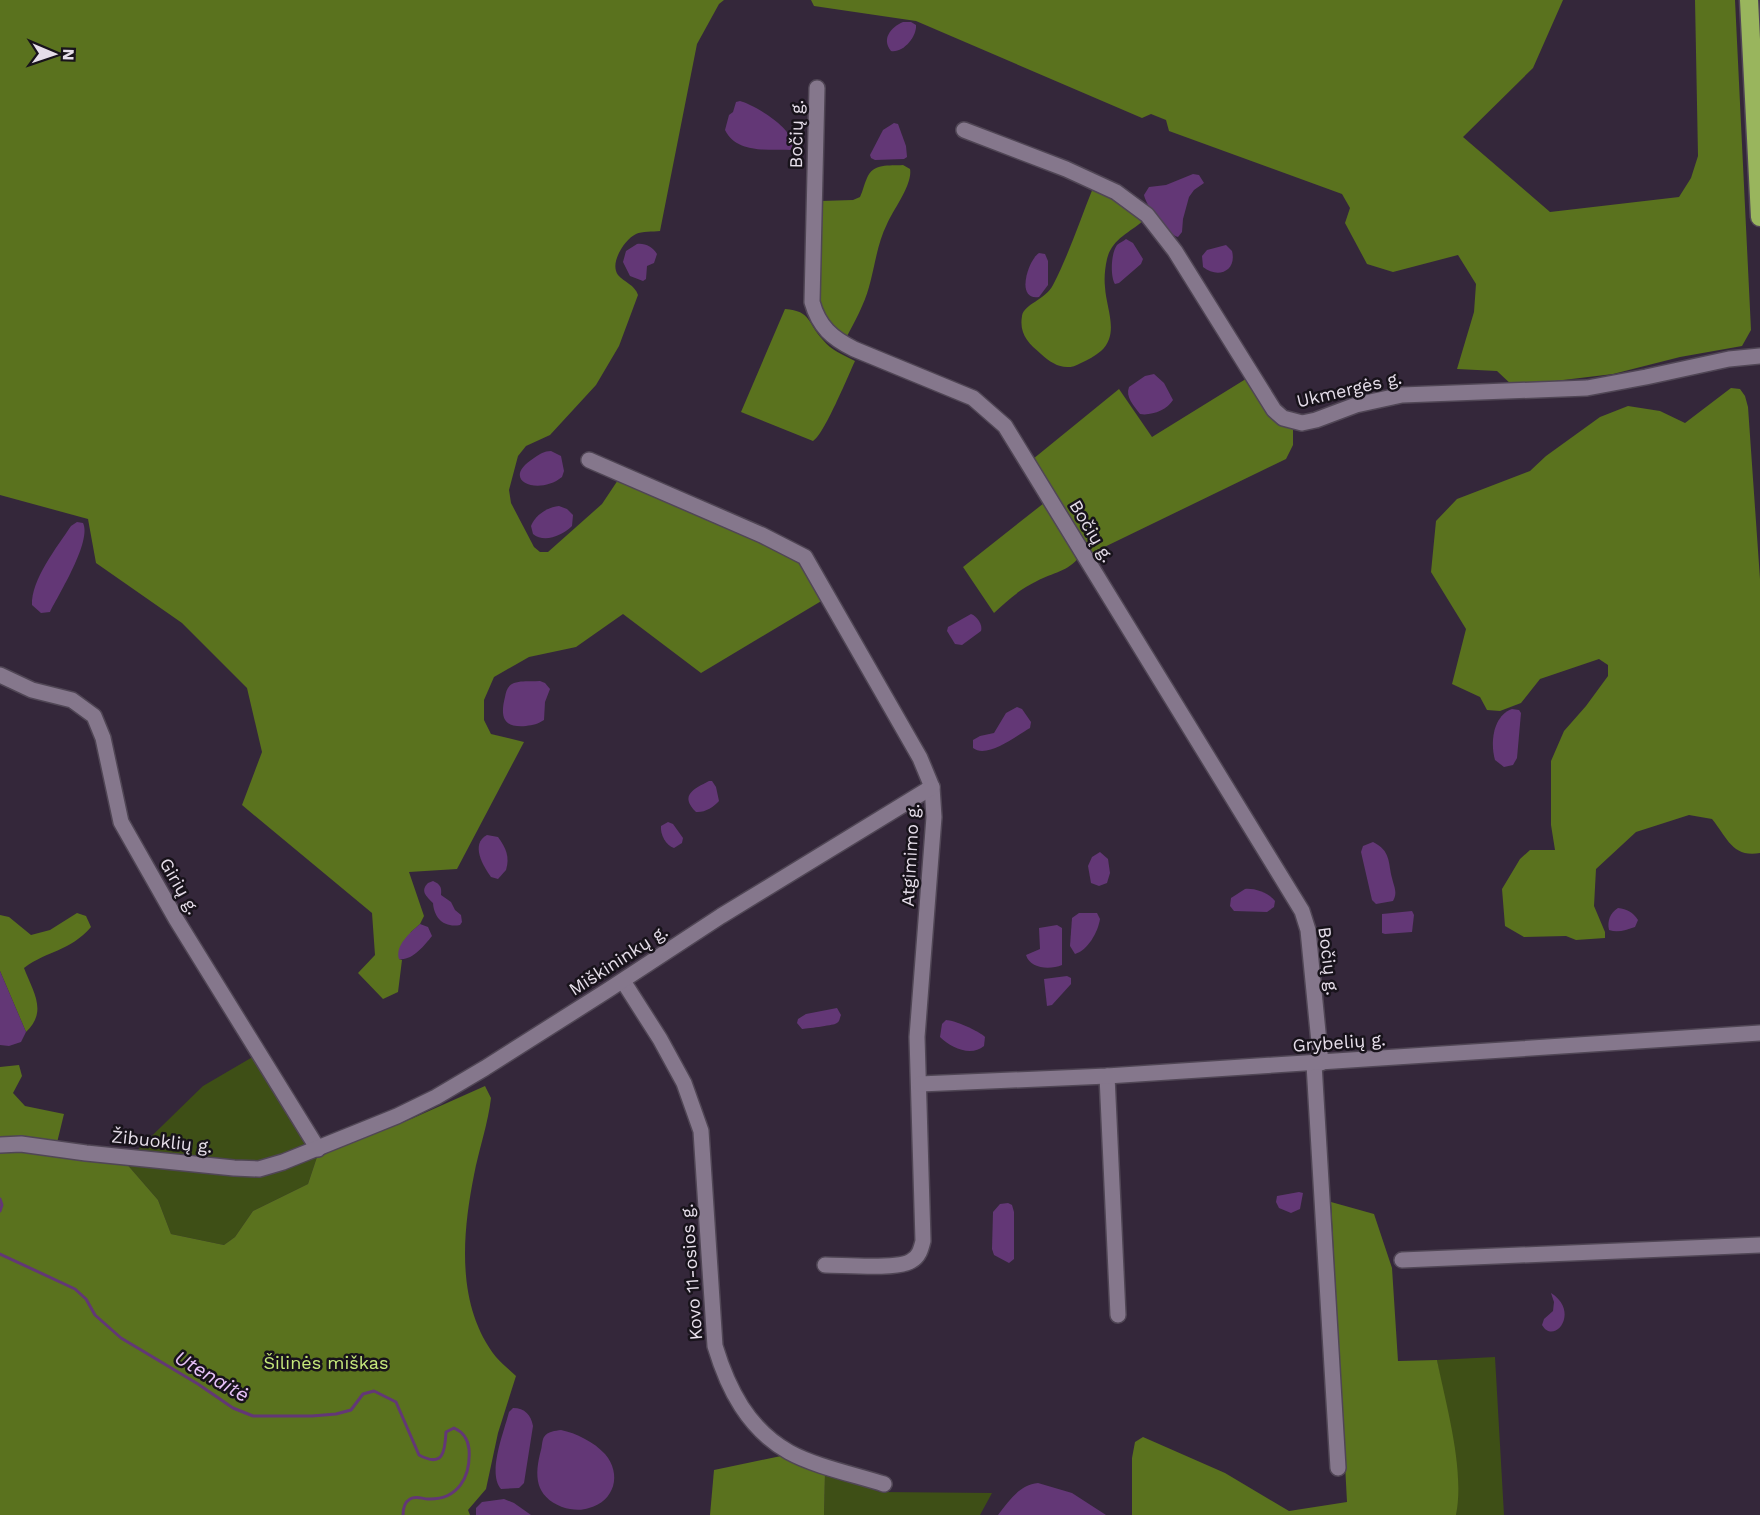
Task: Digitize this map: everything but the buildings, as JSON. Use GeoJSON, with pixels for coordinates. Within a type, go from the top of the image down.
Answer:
{"type":"FeatureCollection","features":[{"type":"Feature","properties":{"kind":"highway"},"geometry":{"type":"LineString","coordinates":[[1749,0],[1760,217]]}},
{"type":"Feature","properties":{"kind":"street","name":"Bočių g."},"geometry":{"type":"LineString","coordinates":[[817,88],[812,302],[821,325],[840,342],[854,349],[973,398],[1005,426],[1302,911],[1308,930],[1317,1063],[1338,1468]]}},
{"type":"Feature","properties":{"kind":"street","name":"Ukmergės g."},"geometry":{"type":"LineString","coordinates":[[964,130],[1066,169],[1116,192],[1146,215],[1175,251],[1274,410],[1291,422],[1302,423],[1316,420],[1356,405],[1402,395],[1587,388],[1729,359],[1760,356]]}},
{"type":"Feature","properties":{"kind":"street","name":"Atgimimo g."},"geometry":{"type":"LineString","coordinates":[[589,460],[762,535],[805,557],[921,758],[932,787],[934,817],[917,1037],[923,1241],[921,1252],[913,1260],[900,1265],[825,1265]]}},
{"type":"Feature","properties":{"kind":"street","name":"Girių g."},"geometry":{"type":"LineString","coordinates":[[0,675],[32,690],[72,700],[94,716],[103,738],[121,822],[176,920],[318,1149]]}},
{"type":"Feature","properties":{"kind":"street","name":"Miškininkų g."},"geometry":{"type":"LineString","coordinates":[[318,1149],[436,1097],[623,981],[721,916],[932,787]]}},
{"type":"Feature","properties":{"kind":"street","name":"Kovo 11-osios g."},"geometry":{"type":"LineString","coordinates":[[623,981],[684,1083],[701,1131],[716,1346],[722,1370],[737,1399],[752,1424],[789,1452],[885,1484]]}},
{"type":"Feature","properties":{"kind":"street","name":"Grybelių g."},"geometry":{"type":"LineString","coordinates":[[920,1084],[1107,1076],[1760,1033]]}},
{"type":"Feature","properties":{"kind":"street"},"geometry":{"type":"LineString","coordinates":[[1107,1076],[1118,1316]]}},
{"type":"Feature","properties":{"kind":"street","name":"Žibuoklių g."},"geometry":{"type":"LineString","coordinates":[[0,1145],[21,1144],[234,1168],[259,1168],[318,1149]]}},
{"type":"Feature","properties":{"kind":"street"},"geometry":{"type":"LineString","coordinates":[[1402,1260],[1760,1245]]}},
{"type":"Feature","properties":{"kind":"green space"},"geometry":{"type":"Polygon","coordinates":[[[0,0],[724,0],[719,4],[697,44],[660,231],[636,234],[623,246],[615,264],[618,275],[638,295],[619,346],[596,385],[550,435],[526,446],[518,456],[509,490],[511,503],[534,547],[540,552],[548,552],[602,504],[618,480],[792,556],[807,569],[823,600],[701,673],[623,614],[576,647],[529,657],[494,677],[484,700],[484,720],[491,734],[524,742],[457,869],[409,872],[424,916],[420,924],[411,932],[399,959],[402,960],[398,992],[383,999],[358,973],[375,955],[372,913],[242,805],[262,752],[247,688],[182,623],[96,563],[88,519],[0,495],[0,0]]]}},
{"type":"Feature","properties":{"kind":"green space"},"geometry":{"type":"Polygon","coordinates":[[[811,0],[1563,0],[1533,68],[1463,137],[1550,212],[1679,197],[1691,178],[1698,156],[1695,0],[1735,0],[1751,330],[1742,346],[1680,357],[1613,374],[1513,386],[1497,371],[1457,369],[1474,312],[1476,284],[1458,255],[1393,272],[1367,264],[1345,223],[1350,208],[1342,194],[1169,131],[1166,120],[1151,114],[1142,118],[916,21],[814,6],[811,0]]]}},
{"type":"Feature","properties":{"kind":"green space"},"geometry":{"type":"Polygon","coordinates":[[[903,165],[910,169],[909,182],[884,232],[878,247],[867,294],[846,338],[827,319],[820,303],[820,201],[853,200],[860,197],[867,178],[873,170],[882,166],[903,165]]]}},
{"type":"Feature","properties":{"kind":"green space"},"geometry":{"type":"Polygon","coordinates":[[[1093,188],[1113,196],[1143,221],[1117,241],[1109,252],[1105,284],[1111,329],[1107,344],[1089,359],[1075,366],[1065,367],[1050,361],[1028,342],[1021,322],[1027,308],[1053,285],[1093,188]]]}},
{"type":"Feature","properties":{"kind":"green space"},"geometry":{"type":"Polygon","coordinates":[[[785,309],[805,315],[826,344],[855,361],[829,417],[813,441],[741,412],[785,309]]]}},
{"type":"Feature","properties":{"kind":"green space"},"geometry":{"type":"Polygon","coordinates":[[[1249,377],[1293,428],[1293,445],[1286,459],[1090,554],[1033,459],[1119,389],[1152,437],[1249,377]]]}},
{"type":"Feature","properties":{"kind":"green space"},"geometry":{"type":"Polygon","coordinates":[[[1731,388],[1740,389],[1748,407],[1760,579],[1760,853],[1751,854],[1736,849],[1712,819],[1689,815],[1636,832],[1596,869],[1594,906],[1605,932],[1605,938],[1576,940],[1566,936],[1524,937],[1505,926],[1502,889],[1520,859],[1530,850],[1555,850],[1551,825],[1551,761],[1564,731],[1608,676],[1608,665],[1599,659],[1540,679],[1521,703],[1500,711],[1487,710],[1480,697],[1452,684],[1466,629],[1431,572],[1436,521],[1457,499],[1530,471],[1546,456],[1600,417],[1628,406],[1660,411],[1685,423],[1731,388]]]}},
{"type":"Feature","properties":{"kind":"green space"},"geometry":{"type":"Polygon","coordinates":[[[1044,503],[1079,557],[1065,569],[1025,588],[994,613],[963,567],[1044,503]]]}},
{"type":"Feature","properties":{"kind":"green space"},"geometry":{"type":"Polygon","coordinates":[[[77,913],[86,916],[91,927],[75,941],[24,968],[37,1001],[36,1017],[26,1032],[0,971],[0,915],[9,917],[31,935],[50,930],[77,913]]]}},
{"type":"Feature","properties":{"kind":"green space"},"geometry":{"type":"Polygon","coordinates":[[[256,1055],[317,1157],[308,1184],[253,1211],[235,1237],[224,1245],[171,1234],[158,1200],[125,1162],[203,1086],[256,1055]]]}},
{"type":"Feature","properties":{"kind":"green space","name":"Šilinės miškas"},"geometry":{"type":"Polygon","coordinates":[[[19,1065],[22,1076],[13,1093],[25,1106],[64,1114],[54,1155],[125,1162],[158,1200],[171,1234],[224,1245],[235,1237],[253,1211],[308,1184],[317,1157],[485,1086],[491,1098],[476,1165],[467,1222],[465,1246],[468,1293],[483,1337],[496,1357],[516,1376],[498,1433],[486,1489],[468,1510],[470,1515],[0,1515],[0,1067],[19,1065]]]}},
{"type":"Feature","properties":{"kind":"green space"},"geometry":{"type":"Polygon","coordinates":[[[1331,1202],[1374,1214],[1392,1268],[1398,1361],[1437,1360],[1456,1458],[1458,1497],[1456,1515],[1132,1515],[1132,1458],[1135,1442],[1143,1437],[1225,1473],[1289,1511],[1347,1502],[1331,1202]]]}},
{"type":"Feature","properties":{"kind":"green space"},"geometry":{"type":"Polygon","coordinates":[[[1495,1357],[1504,1515],[1456,1515],[1458,1481],[1437,1360],[1495,1357]]]}},
{"type":"Feature","properties":{"kind":"green space"},"geometry":{"type":"Polygon","coordinates":[[[781,1456],[825,1472],[824,1515],[710,1515],[714,1470],[781,1456]]]}},
{"type":"Feature","properties":{"kind":"green space"},"geometry":{"type":"Polygon","coordinates":[[[825,1472],[880,1492],[992,1493],[980,1515],[824,1515],[825,1472]]]}},
{"type":"Feature","properties":{"kind":"shaded area"},"geometry":{"type":"Polygon","coordinates":[[[903,22],[916,25],[916,30],[904,47],[891,51],[887,38],[895,27],[903,22]]]}},
{"type":"Feature","properties":{"kind":"shaded area"},"geometry":{"type":"Polygon","coordinates":[[[740,101],[775,120],[789,135],[792,143],[791,150],[754,149],[745,147],[730,138],[725,130],[729,115],[733,112],[736,102],[740,101]]]}},
{"type":"Feature","properties":{"kind":"shaded area"},"geometry":{"type":"Polygon","coordinates":[[[894,123],[898,124],[906,146],[907,157],[875,160],[871,158],[870,155],[883,130],[894,123]]]}},
{"type":"Feature","properties":{"kind":"shaded area"},"geometry":{"type":"Polygon","coordinates":[[[1193,174],[1199,175],[1204,183],[1189,197],[1182,232],[1178,237],[1168,231],[1158,219],[1144,195],[1149,187],[1166,185],[1193,174]]]}},
{"type":"Feature","properties":{"kind":"shaded area"},"geometry":{"type":"Polygon","coordinates":[[[1126,239],[1133,243],[1143,259],[1141,264],[1115,284],[1112,270],[1113,253],[1117,245],[1126,239]]]}},
{"type":"Feature","properties":{"kind":"shaded area"},"geometry":{"type":"Polygon","coordinates":[[[637,244],[648,246],[657,254],[654,263],[647,266],[646,279],[643,281],[630,276],[623,262],[626,251],[637,244]]]}},
{"type":"Feature","properties":{"kind":"shaded area"},"geometry":{"type":"Polygon","coordinates":[[[1226,245],[1232,251],[1233,258],[1229,268],[1215,272],[1203,267],[1202,256],[1207,250],[1226,245]]]}},
{"type":"Feature","properties":{"kind":"shaded area"},"geometry":{"type":"Polygon","coordinates":[[[1039,253],[1045,254],[1048,261],[1048,285],[1039,297],[1032,297],[1027,293],[1026,279],[1031,263],[1039,253]]]}},
{"type":"Feature","properties":{"kind":"shaded area"},"geometry":{"type":"Polygon","coordinates":[[[1154,374],[1164,383],[1173,400],[1158,412],[1140,414],[1129,398],[1129,387],[1145,376],[1154,374]]]}},
{"type":"Feature","properties":{"kind":"shaded area"},"geometry":{"type":"Polygon","coordinates":[[[551,451],[561,456],[564,471],[562,477],[553,483],[543,485],[526,483],[521,479],[520,473],[524,466],[540,454],[551,451]]]}},
{"type":"Feature","properties":{"kind":"shaded area"},"geometry":{"type":"Polygon","coordinates":[[[559,506],[567,509],[573,515],[572,526],[553,537],[542,538],[533,534],[531,526],[536,518],[546,510],[559,506]]]}},
{"type":"Feature","properties":{"kind":"shaded area"},"geometry":{"type":"Polygon","coordinates":[[[77,522],[83,523],[85,531],[79,554],[50,612],[41,613],[32,605],[36,585],[52,554],[71,526],[77,522]]]}},
{"type":"Feature","properties":{"kind":"shaded area"},"geometry":{"type":"Polygon","coordinates":[[[971,614],[979,621],[981,631],[962,645],[955,644],[947,631],[948,627],[971,614]]]}},
{"type":"Feature","properties":{"kind":"shaded area"},"geometry":{"type":"Polygon","coordinates":[[[540,681],[550,689],[545,702],[544,720],[526,726],[508,723],[503,710],[509,687],[518,682],[540,681]]]}},
{"type":"Feature","properties":{"kind":"shaded area"},"geometry":{"type":"Polygon","coordinates":[[[1017,707],[1022,709],[1031,722],[1030,728],[993,749],[979,751],[973,748],[973,740],[994,733],[1006,713],[1017,707]]]}},
{"type":"Feature","properties":{"kind":"shaded area"},"geometry":{"type":"Polygon","coordinates":[[[1512,709],[1519,710],[1521,713],[1517,758],[1513,765],[1504,767],[1495,760],[1494,730],[1501,717],[1512,709]]]}},
{"type":"Feature","properties":{"kind":"shaded area"},"geometry":{"type":"Polygon","coordinates":[[[712,781],[716,787],[719,801],[709,809],[696,812],[689,801],[690,793],[712,781]]]}},
{"type":"Feature","properties":{"kind":"shaded area"},"geometry":{"type":"Polygon","coordinates":[[[668,822],[673,824],[683,838],[682,843],[674,848],[666,842],[661,833],[661,826],[668,822]]]}},
{"type":"Feature","properties":{"kind":"shaded area"},"geometry":{"type":"Polygon","coordinates":[[[487,835],[498,837],[508,861],[506,870],[498,879],[491,877],[480,855],[479,844],[487,835]]]}},
{"type":"Feature","properties":{"kind":"shaded area"},"geometry":{"type":"Polygon","coordinates":[[[1373,842],[1383,849],[1388,857],[1395,890],[1393,901],[1376,904],[1372,900],[1361,852],[1363,846],[1373,842]]]}},
{"type":"Feature","properties":{"kind":"shaded area"},"geometry":{"type":"Polygon","coordinates":[[[1100,852],[1108,859],[1110,873],[1107,883],[1099,886],[1091,883],[1088,866],[1092,857],[1100,852]]]}},
{"type":"Feature","properties":{"kind":"shaded area"},"geometry":{"type":"Polygon","coordinates":[[[433,881],[440,886],[441,895],[451,902],[461,915],[460,925],[449,925],[441,921],[435,913],[433,903],[424,891],[428,883],[433,881]]]}},
{"type":"Feature","properties":{"kind":"shaded area"},"geometry":{"type":"Polygon","coordinates":[[[1245,889],[1266,893],[1275,901],[1274,907],[1267,912],[1234,911],[1230,906],[1231,898],[1245,889]]]}},
{"type":"Feature","properties":{"kind":"shaded area"},"geometry":{"type":"Polygon","coordinates":[[[1618,908],[1634,915],[1638,920],[1635,927],[1619,931],[1609,930],[1610,918],[1618,908]]]}},
{"type":"Feature","properties":{"kind":"shaded area"},"geometry":{"type":"Polygon","coordinates":[[[1412,911],[1414,915],[1412,932],[1382,933],[1382,914],[1412,911]]]}},
{"type":"Feature","properties":{"kind":"shaded area"},"geometry":{"type":"Polygon","coordinates":[[[1079,913],[1097,913],[1100,919],[1092,940],[1084,949],[1075,954],[1070,946],[1072,918],[1079,913]]]}},
{"type":"Feature","properties":{"kind":"shaded area"},"geometry":{"type":"Polygon","coordinates":[[[420,924],[428,927],[432,936],[409,958],[399,959],[401,944],[420,924]]]}},
{"type":"Feature","properties":{"kind":"shaded area"},"geometry":{"type":"Polygon","coordinates":[[[1057,925],[1062,928],[1062,965],[1052,968],[1036,966],[1028,960],[1026,955],[1040,949],[1039,928],[1057,925]]]}},
{"type":"Feature","properties":{"kind":"shaded area"},"geometry":{"type":"Polygon","coordinates":[[[0,971],[26,1032],[21,1042],[9,1046],[0,1045],[0,971]]]}},
{"type":"Feature","properties":{"kind":"shaded area"},"geometry":{"type":"Polygon","coordinates":[[[1067,976],[1071,978],[1071,984],[1052,1005],[1047,1006],[1044,979],[1067,976]]]}},
{"type":"Feature","properties":{"kind":"shaded area"},"geometry":{"type":"Polygon","coordinates":[[[837,1008],[841,1015],[839,1022],[835,1024],[802,1029],[797,1023],[798,1019],[806,1014],[837,1008]]]}},
{"type":"Feature","properties":{"kind":"shaded area"},"geometry":{"type":"Polygon","coordinates":[[[946,1020],[972,1029],[985,1037],[984,1046],[967,1051],[950,1045],[940,1037],[942,1024],[946,1020]]]}},
{"type":"Feature","properties":{"kind":"shaded area"},"geometry":{"type":"Polygon","coordinates":[[[1303,1193],[1300,1209],[1291,1213],[1279,1208],[1276,1202],[1277,1196],[1303,1193]]]}},
{"type":"Feature","properties":{"kind":"shaded area"},"geometry":{"type":"Polygon","coordinates":[[[1000,1204],[1012,1205],[1014,1212],[1014,1259],[1009,1263],[994,1255],[992,1249],[993,1212],[1000,1204]]]}},
{"type":"Feature","properties":{"kind":"shaded area"},"geometry":{"type":"Polygon","coordinates":[[[1551,1293],[1560,1301],[1564,1309],[1562,1324],[1553,1332],[1542,1325],[1544,1319],[1553,1311],[1554,1302],[1551,1293]]]}},
{"type":"Feature","properties":{"kind":"shaded area"},"geometry":{"type":"Polygon","coordinates":[[[513,1408],[527,1413],[533,1426],[524,1483],[519,1488],[501,1489],[497,1482],[496,1463],[509,1412],[513,1408]]]}},
{"type":"Feature","properties":{"kind":"shaded area"},"geometry":{"type":"Polygon","coordinates":[[[561,1430],[579,1436],[601,1450],[613,1470],[613,1486],[610,1493],[598,1504],[583,1510],[562,1507],[546,1497],[537,1477],[544,1437],[561,1430]]]}},
{"type":"Feature","properties":{"kind":"shaded area"},"geometry":{"type":"Polygon","coordinates":[[[1038,1483],[1072,1493],[1106,1515],[998,1515],[1020,1490],[1038,1483]]]}},
{"type":"Feature","properties":{"kind":"shaded area"},"geometry":{"type":"Polygon","coordinates":[[[504,1499],[531,1515],[476,1515],[476,1508],[482,1502],[504,1499]]]}},
{"type":"Feature","properties":{"kind":"waterway","name":"Utenaitė"},"geometry":{"type":"LineString","coordinates":[[0,1199],[2,1205],[0,1211]]}},
{"type":"Feature","properties":{"kind":"waterway","name":"Utenaitė"},"geometry":{"type":"LineString","coordinates":[[0,1254],[75,1289],[86,1299],[95,1315],[121,1338],[198,1384],[233,1408],[253,1416],[336,1414],[351,1410],[363,1394],[374,1391],[396,1402],[419,1455],[433,1460],[441,1456],[445,1446],[446,1432],[454,1428],[464,1436],[469,1449],[468,1469],[461,1485],[447,1496],[410,1499],[403,1515]]}}]}
